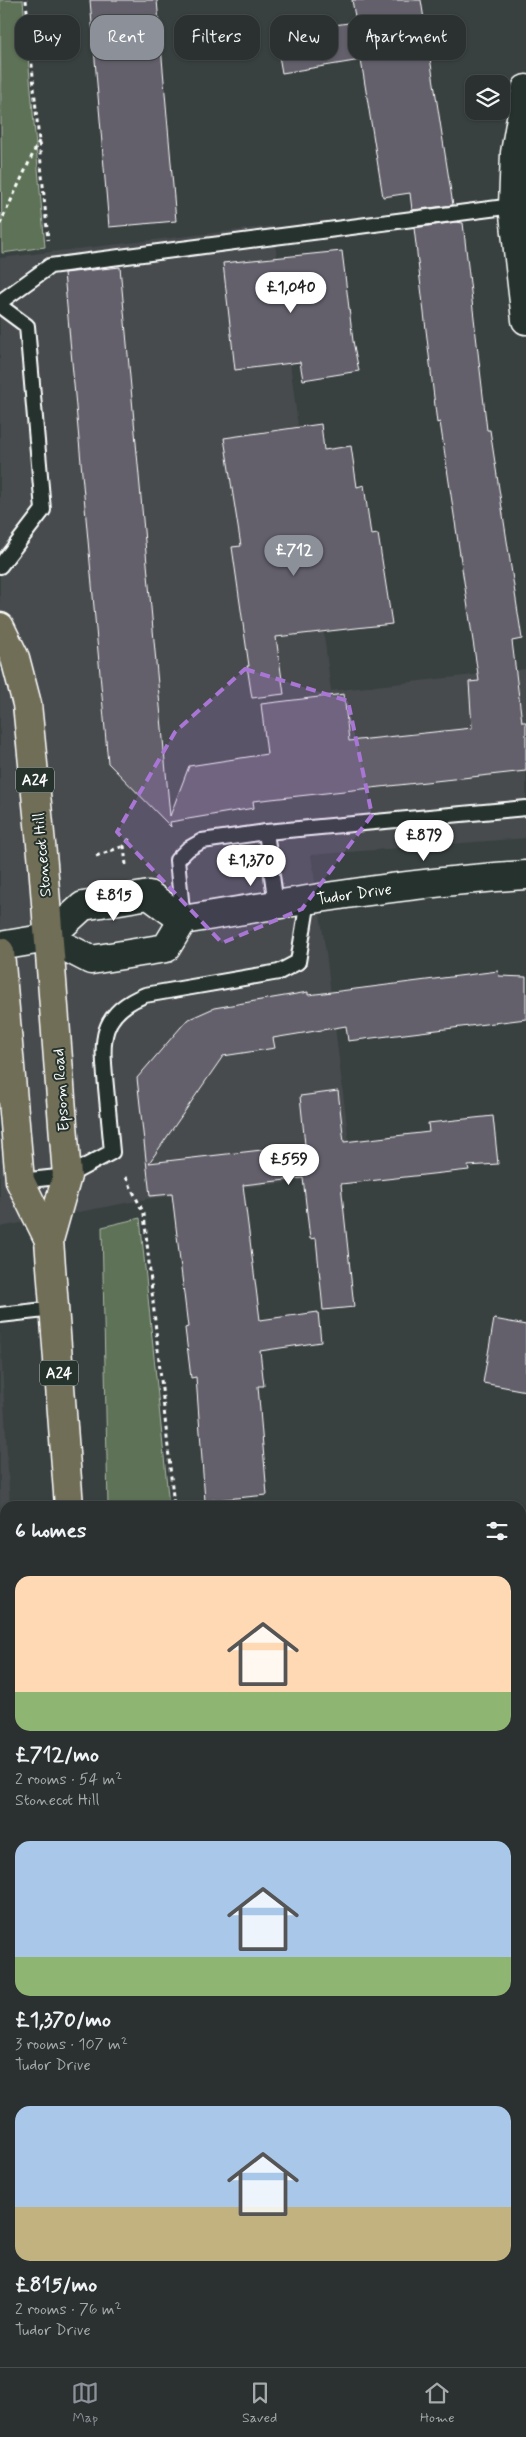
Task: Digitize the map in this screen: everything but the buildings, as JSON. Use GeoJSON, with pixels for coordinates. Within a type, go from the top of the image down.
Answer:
{"type":"FeatureCollection","features":[{"type":"Feature","properties":{"kind":"highway","name":"Stonecot Hill"},"geometry":{"type":"LineString","coordinates":[[0,627],[8,658],[27,704],[48,938]]}},
{"type":"Feature","properties":{"kind":"highway","name":"Epsom Road"},"geometry":{"type":"LineString","coordinates":[[48,938],[67,1176],[49,1240],[69,1501]]}},
{"type":"Feature","properties":{"kind":"highway","name":"Epsom Road"},"geometry":{"type":"LineString","coordinates":[[0,952],[7,1105],[20,1181],[49,1240]]}},
{"type":"Feature","properties":{"kind":"main road"},"geometry":{"type":"LineString","coordinates":[[526,89],[514,153],[513,206],[526,320]]}},
{"type":"Feature","properties":{"kind":"main road","name":"Tudor Drive"},"geometry":{"type":"LineString","coordinates":[[183,920],[453,880],[526,875]]}},
{"type":"Feature","properties":{"kind":"main road"},"geometry":{"type":"LineString","coordinates":[[0,946],[48,938],[83,906],[129,898],[149,896],[183,920],[166,948],[91,960],[48,938]]}},
{"type":"Feature","properties":{"kind":"lane"},"geometry":{"type":"LineString","coordinates":[[0,302],[50,266],[513,206]]}},
{"type":"Feature","properties":{"kind":"lane"},"geometry":{"type":"LineString","coordinates":[[0,306],[27,326],[43,510],[0,566]]}},
{"type":"Feature","properties":{"kind":"lane"},"geometry":{"type":"LineString","coordinates":[[183,920],[177,860],[188,849],[202,841],[266,832],[526,808]]}},
{"type":"Feature","properties":{"kind":"lane"},"geometry":{"type":"LineString","coordinates":[[266,832],[276,905]]}},
{"type":"Feature","properties":{"kind":"lane"},"geometry":{"type":"LineString","coordinates":[[20,1181],[67,1176],[112,1152],[102,1049],[105,1031],[113,1016],[126,1003],[145,995],[279,972],[298,962],[308,900]]}},
{"type":"Feature","properties":{"kind":"lane"},"geometry":{"type":"LineString","coordinates":[[0,1315],[54,1309]]}},
{"type":"Feature","properties":{"kind":"path"},"geometry":{"type":"LineString","coordinates":[[26,0],[50,266]]}},
{"type":"Feature","properties":{"kind":"path"},"geometry":{"type":"LineString","coordinates":[[0,224],[39,141]]}},
{"type":"Feature","properties":{"kind":"path"},"geometry":{"type":"LineString","coordinates":[[96,856],[124,846],[130,838]]}},
{"type":"Feature","properties":{"kind":"path"},"geometry":{"type":"LineString","coordinates":[[124,846],[126,872]]}},
{"type":"Feature","properties":{"kind":"path"},"geometry":{"type":"LineString","coordinates":[[126,1177],[144,1214],[173,1501]]}},
{"type":"Feature","properties":{"kind":"highlighted area"},"geometry":{"type":"Polygon","coordinates":[[[245,669],[348,701],[372,815],[302,909],[222,943],[117,832],[175,732],[245,669]]]}},
{"type":"Feature","properties":{"kind":"shaded area"},"geometry":{"type":"Polygon","coordinates":[[[273,226],[331,691],[526,669],[526,838],[311,855],[326,953],[353,1175],[147,1199],[0,1227],[0,258],[273,226]]]}},
{"type":"Feature","properties":{"kind":"shaded area"},"geometry":{"type":"Polygon","coordinates":[[[0,1331],[10,1501],[0,1501],[0,1331]]]}},
{"type":"Feature","properties":{"kind":"green space"},"geometry":{"type":"Polygon","coordinates":[[[0,0],[23,0],[24,15],[15,15],[15,60],[28,60],[45,247],[2,253],[0,0]]]}},
{"type":"Feature","properties":{"kind":"green space"},"geometry":{"type":"Polygon","coordinates":[[[140,1218],[168,1501],[108,1501],[102,1227],[140,1218]]]}}]}
